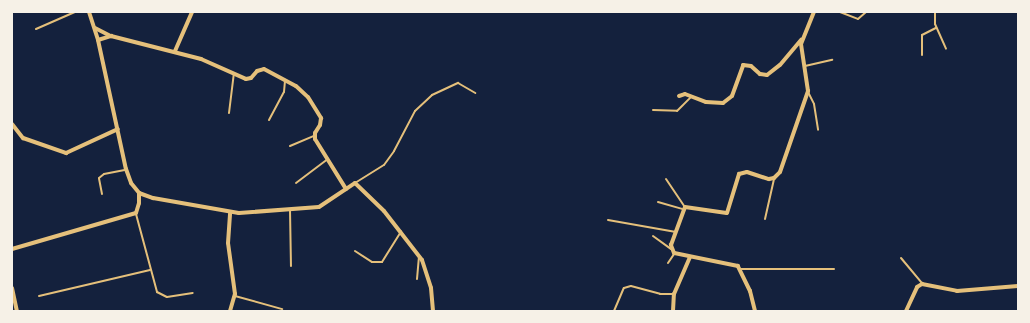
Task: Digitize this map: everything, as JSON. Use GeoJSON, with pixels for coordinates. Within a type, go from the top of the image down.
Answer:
{"type":"FeatureCollection","features":[{"type":"Feature","properties":{"kind":"street"},"geometry":{"type":"LineString","coordinates":[[12,249],[136,213],[139,203],[139,193],[131,182],[126,169],[98,40],[95,28],[88,12]]}},
{"type":"Feature","properties":{"kind":"street"},"geometry":{"type":"LineString","coordinates":[[175,51],[192,12]]}},
{"type":"Feature","properties":{"kind":"street"},"geometry":{"type":"LineString","coordinates":[[679,96],[692,96],[706,102],[723,103],[732,96],[743,65],[751,66],[760,74],[767,75],[780,65],[802,38],[814,12]]}},
{"type":"Feature","properties":{"kind":"street"},"geometry":{"type":"LineString","coordinates":[[95,28],[111,36],[175,51],[208,62],[234,75],[249,79],[257,71],[264,70],[286,80],[308,97],[321,118],[320,125],[314,136],[346,189]]}},
{"type":"Feature","properties":{"kind":"street"},"geometry":{"type":"LineString","coordinates":[[98,40],[111,36]]}},
{"type":"Feature","properties":{"kind":"street"},"geometry":{"type":"LineString","coordinates":[[755,311],[740,269],[734,265],[690,257],[673,251],[676,232],[684,208],[727,213],[739,174],[746,172],[774,178],[780,172],[808,90],[802,50],[802,38]]}},
{"type":"Feature","properties":{"kind":"street"},"geometry":{"type":"LineString","coordinates":[[12,124],[24,138],[66,153],[118,129]]}},
{"type":"Feature","properties":{"kind":"street"},"geometry":{"type":"LineString","coordinates":[[139,193],[230,213],[319,207],[355,183],[384,211],[419,257],[431,288],[433,311]]}},
{"type":"Feature","properties":{"kind":"street"},"geometry":{"type":"LineString","coordinates":[[230,213],[228,243],[234,296],[230,311]]}},
{"type":"Feature","properties":{"kind":"street"},"geometry":{"type":"LineString","coordinates":[[673,311],[674,294],[690,257]]}},
{"type":"Feature","properties":{"kind":"street"},"geometry":{"type":"LineString","coordinates":[[906,311],[917,287],[922,284],[957,291],[1018,286]]}},
{"type":"Feature","properties":{"kind":"street"},"geometry":{"type":"LineString","coordinates":[[12,288],[17,311]]}},
{"type":"Feature","properties":{"kind":"lane"},"geometry":{"type":"LineString","coordinates":[[36,29],[74,12]]}},
{"type":"Feature","properties":{"kind":"lane"},"geometry":{"type":"LineString","coordinates":[[840,12],[858,19],[866,12]]}},
{"type":"Feature","properties":{"kind":"lane"},"geometry":{"type":"LineString","coordinates":[[935,12],[936,28],[946,49]]}},
{"type":"Feature","properties":{"kind":"lane"},"geometry":{"type":"LineString","coordinates":[[922,55],[922,35],[936,28]]}},
{"type":"Feature","properties":{"kind":"lane"},"geometry":{"type":"LineString","coordinates":[[805,66],[832,60]]}},
{"type":"Feature","properties":{"kind":"lane"},"geometry":{"type":"LineString","coordinates":[[229,113],[234,75]]}},
{"type":"Feature","properties":{"kind":"lane"},"geometry":{"type":"LineString","coordinates":[[269,120],[284,92],[286,80]]}},
{"type":"Feature","properties":{"kind":"lane"},"geometry":{"type":"LineString","coordinates":[[355,183],[384,165],[394,151],[415,111],[432,95],[458,83],[475,93]]}},
{"type":"Feature","properties":{"kind":"lane"},"geometry":{"type":"LineString","coordinates":[[808,90],[814,104],[818,130]]}},
{"type":"Feature","properties":{"kind":"lane"},"geometry":{"type":"LineString","coordinates":[[653,110],[677,111],[692,96]]}},
{"type":"Feature","properties":{"kind":"lane"},"geometry":{"type":"LineString","coordinates":[[290,146],[314,136]]}},
{"type":"Feature","properties":{"kind":"lane"},"geometry":{"type":"LineString","coordinates":[[296,183],[328,160]]}},
{"type":"Feature","properties":{"kind":"lane"},"geometry":{"type":"LineString","coordinates":[[102,194],[99,178],[104,174],[126,169]]}},
{"type":"Feature","properties":{"kind":"lane"},"geometry":{"type":"LineString","coordinates":[[765,218],[774,178]]}},
{"type":"Feature","properties":{"kind":"lane"},"geometry":{"type":"LineString","coordinates":[[666,179],[684,208]]}},
{"type":"Feature","properties":{"kind":"lane"},"geometry":{"type":"LineString","coordinates":[[658,202],[684,208]]}},
{"type":"Feature","properties":{"kind":"lane"},"geometry":{"type":"LineString","coordinates":[[290,210],[291,266]]}},
{"type":"Feature","properties":{"kind":"lane"},"geometry":{"type":"LineString","coordinates":[[136,213],[157,292],[167,297],[193,293]]}},
{"type":"Feature","properties":{"kind":"lane"},"geometry":{"type":"LineString","coordinates":[[608,220],[676,232]]}},
{"type":"Feature","properties":{"kind":"lane"},"geometry":{"type":"LineString","coordinates":[[355,251],[372,262],[382,262],[401,232]]}},
{"type":"Feature","properties":{"kind":"lane"},"geometry":{"type":"LineString","coordinates":[[653,236],[673,251],[668,263]]}},
{"type":"Feature","properties":{"kind":"lane"},"geometry":{"type":"LineString","coordinates":[[417,279],[419,257]]}},
{"type":"Feature","properties":{"kind":"lane"},"geometry":{"type":"LineString","coordinates":[[900,258],[922,284]]}},
{"type":"Feature","properties":{"kind":"lane"},"geometry":{"type":"LineString","coordinates":[[740,269],[834,269]]}},
{"type":"Feature","properties":{"kind":"lane"},"geometry":{"type":"LineString","coordinates":[[39,296],[150,270]]}},
{"type":"Feature","properties":{"kind":"lane"},"geometry":{"type":"LineString","coordinates":[[614,311],[624,288],[631,286],[660,294],[674,294]]}},
{"type":"Feature","properties":{"kind":"lane"},"geometry":{"type":"LineString","coordinates":[[234,296],[282,309]]}}]}
